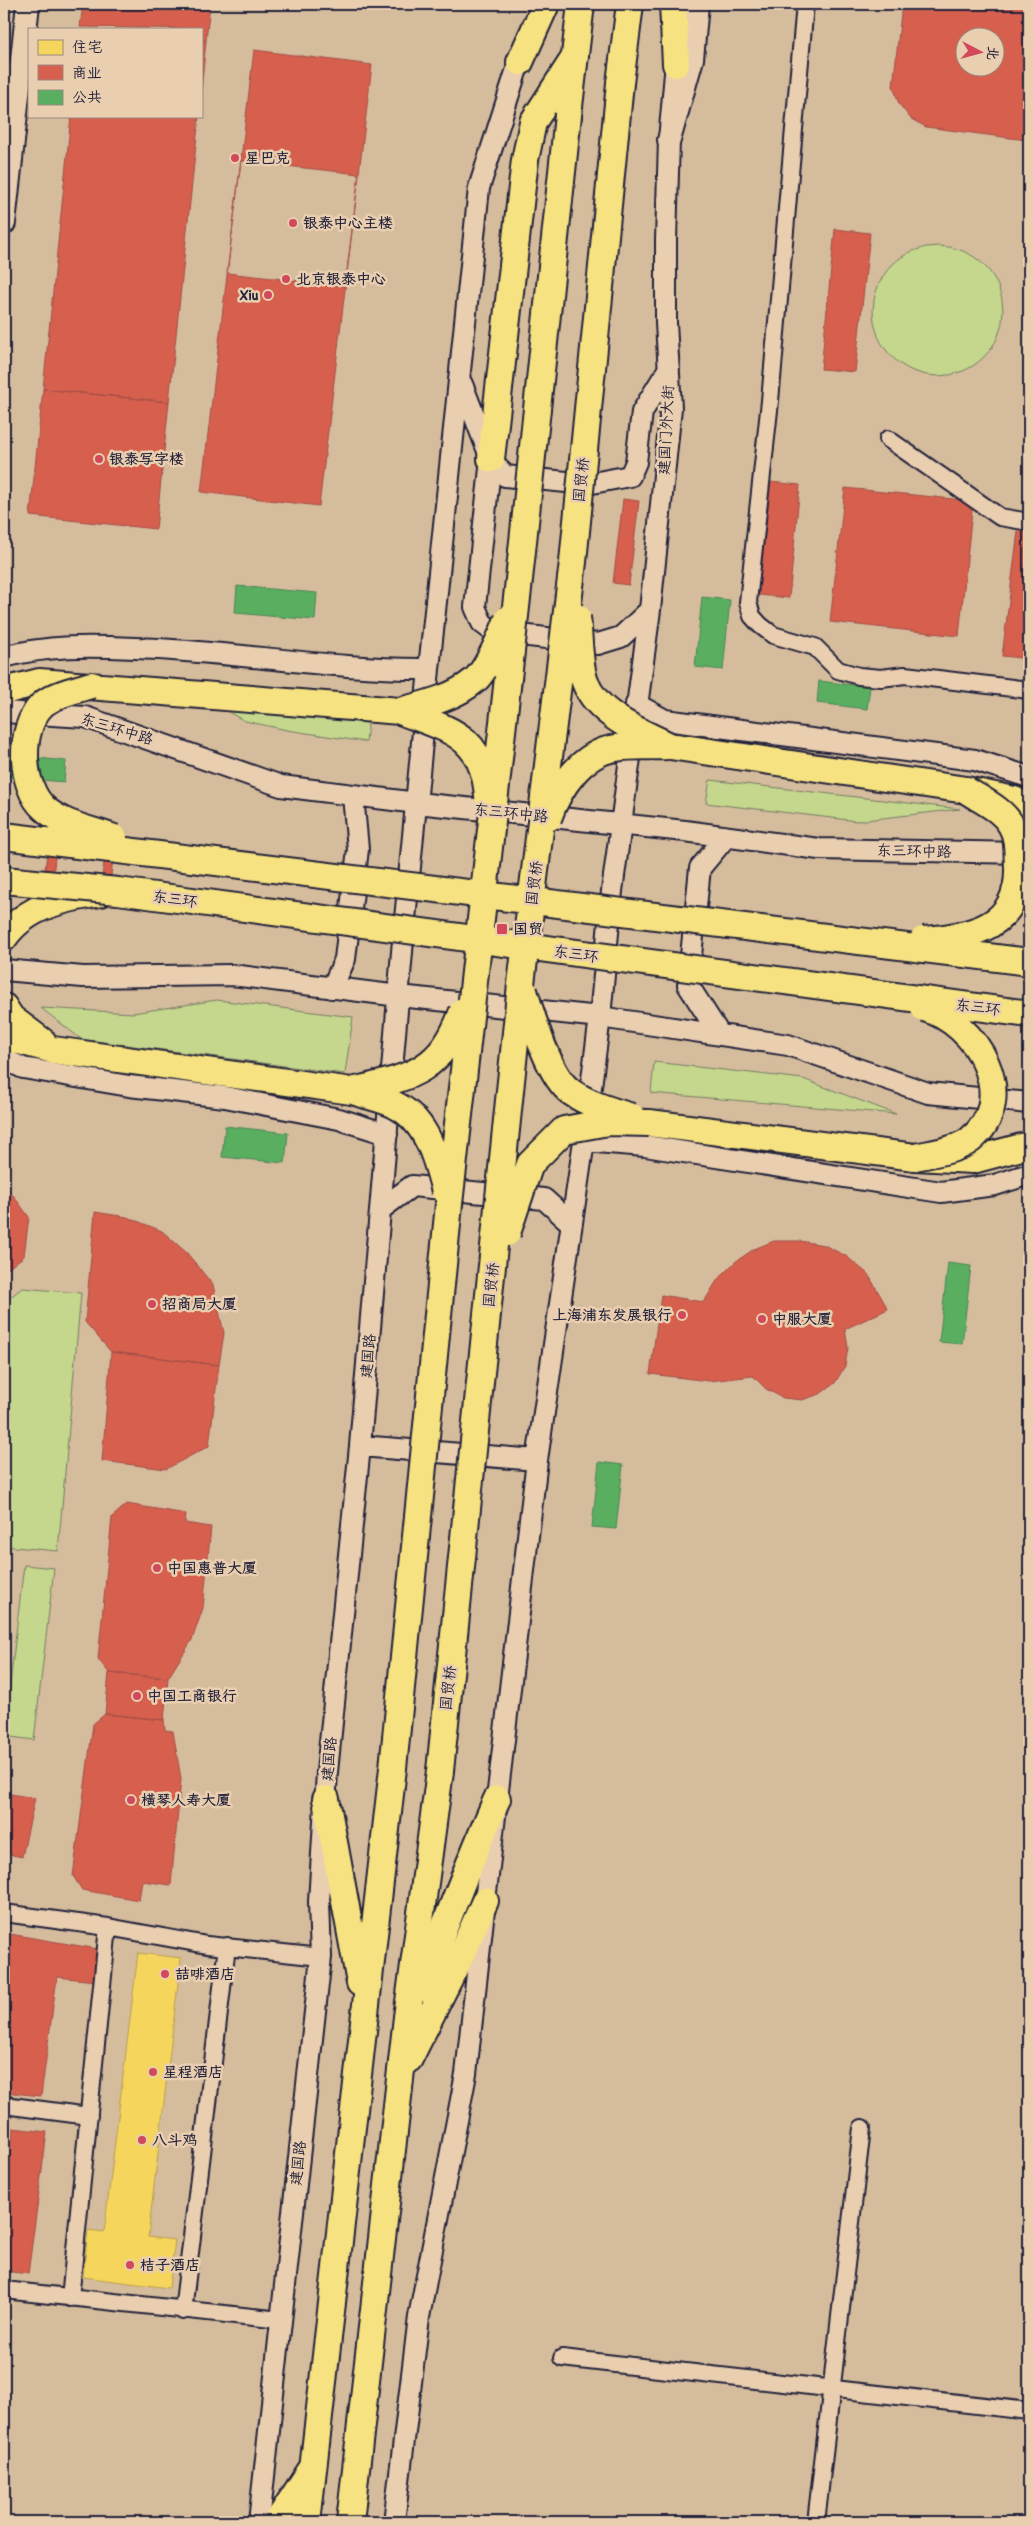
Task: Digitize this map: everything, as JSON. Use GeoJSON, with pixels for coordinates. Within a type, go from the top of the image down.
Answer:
{"type":"FeatureCollection","features":[{"type":"Feature","properties":{"kind":"highway"},"geometry":{"type":"LineString","coordinates":[[520,62],[546,4]]}},
{"type":"Feature","properties":{"kind":"highway"},"geometry":{"type":"LineString","coordinates":[[307,2522],[393,1768],[449,1204],[491,837],[581,4]]}},
{"type":"Feature","properties":{"kind":"highway","name":"国贸桥"},"geometry":{"type":"LineString","coordinates":[[407,2017],[440,1771],[521,984],[573,562],[620,84],[630,4]]}},
{"type":"Feature","properties":{"kind":"highway"},"geometry":{"type":"LineString","coordinates":[[673,4],[676,64]]}},
{"type":"Feature","properties":{"kind":"highway"},"geometry":{"type":"LineString","coordinates":[[491,458],[525,160],[533,122],[575,57]]}},
{"type":"Feature","properties":{"kind":"highway"},"geometry":{"type":"LineString","coordinates":[[573,562],[585,682],[600,705],[613,715],[670,746]]}},
{"type":"Feature","properties":{"kind":"highway"},"geometry":{"type":"LineString","coordinates":[[400,710],[442,700],[476,680],[502,636],[518,589]]}},
{"type":"Feature","properties":{"kind":"highway"},"geometry":{"type":"LineString","coordinates":[[4,690],[39,682],[400,710],[457,732],[479,757],[487,788],[491,837]]}},
{"type":"Feature","properties":{"kind":"highway"},"geometry":{"type":"LineString","coordinates":[[92,685],[56,697],[42,706],[30,725],[24,762],[29,786],[43,808],[57,817],[167,856]]}},
{"type":"Feature","properties":{"kind":"highway"},"geometry":{"type":"LineString","coordinates":[[538,848],[553,804],[574,772],[591,757],[615,748],[670,746],[966,790],[1014,800],[1029,807]]}},
{"type":"Feature","properties":{"kind":"highway"},"geometry":{"type":"LineString","coordinates":[[868,943],[938,940],[966,934],[996,923],[1010,908],[1018,885],[1017,840],[1011,825],[1000,812],[966,790]]}},
{"type":"Feature","properties":{"kind":"highway"},"geometry":{"type":"LineString","coordinates":[[4,836],[1029,962]]}},
{"type":"Feature","properties":{"kind":"highway","name":"东三环"},"geometry":{"type":"LineString","coordinates":[[4,880],[118,891],[1029,1014]]}},
{"type":"Feature","properties":{"kind":"highway"},"geometry":{"type":"LineString","coordinates":[[4,938],[11,927],[25,916],[51,903],[77,896],[118,891]]}},
{"type":"Feature","properties":{"kind":"highway"},"geometry":{"type":"LineString","coordinates":[[352,1091],[413,1074],[437,1058],[454,1036],[474,979]]}},
{"type":"Feature","properties":{"kind":"highway"},"geometry":{"type":"LineString","coordinates":[[521,984],[554,1071],[570,1092],[605,1109],[649,1122]]}},
{"type":"Feature","properties":{"kind":"highway"},"geometry":{"type":"LineString","coordinates":[[863,992],[933,1011],[956,1023],[972,1038],[986,1061],[992,1093],[990,1110],[982,1127],[969,1140],[953,1148],[915,1157]]}},
{"type":"Feature","properties":{"kind":"highway"},"geometry":{"type":"LineString","coordinates":[[4,1007],[11,1018],[53,1050]]}},
{"type":"Feature","properties":{"kind":"highway"},"geometry":{"type":"LineString","coordinates":[[4,1036],[53,1050],[352,1091],[396,1105],[412,1115],[437,1159],[449,1204]]}},
{"type":"Feature","properties":{"kind":"highway"},"geometry":{"type":"LineString","coordinates":[[491,1284],[530,1164],[564,1130],[608,1122],[649,1122],[915,1157],[973,1160],[1029,1144]]}},
{"type":"Feature","properties":{"kind":"highway"},"geometry":{"type":"LineString","coordinates":[[326,1799],[365,2008]]}},
{"type":"Feature","properties":{"kind":"highway"},"geometry":{"type":"LineString","coordinates":[[350,2522],[407,2017],[452,1913],[475,1848],[497,1799]]}},
{"type":"Feature","properties":{"kind":"highway"},"geometry":{"type":"LineString","coordinates":[[400,2076],[459,1959],[485,1901]]}},
{"type":"Feature","properties":{"kind":"highway"},"geometry":{"type":"LineString","coordinates":[[277,2522],[314,2466]]}},
{"type":"Feature","properties":{"kind":"main road"},"geometry":{"type":"LineString","coordinates":[[4,223],[28,4]]}},
{"type":"Feature","properties":{"kind":"main road"},"geometry":{"type":"LineString","coordinates":[[669,140],[692,59],[697,4]]}},
{"type":"Feature","properties":{"kind":"street"},"geometry":{"type":"LineString","coordinates":[[417,803],[429,668],[461,380],[479,188],[520,62],[533,4]]}},
{"type":"Feature","properties":{"kind":"street","name":"建国门外大街"},"geometry":{"type":"LineString","coordinates":[[584,1141],[600,1018],[612,891],[650,610],[670,408],[666,240],[669,140],[682,4]]}},
{"type":"Feature","properties":{"kind":"street"},"geometry":{"type":"LineString","coordinates":[[806,4],[770,401],[748,602],[752,616],[773,635],[814,647],[838,670],[859,676],[882,678],[904,675],[1029,690]]}},
{"type":"Feature","properties":{"kind":"street"},"geometry":{"type":"LineString","coordinates":[[461,380],[491,458],[505,476],[587,484],[630,476],[636,462],[642,412],[669,368]]}},
{"type":"Feature","properties":{"kind":"street"},"geometry":{"type":"LineString","coordinates":[[888,439],[1000,518],[1029,522]]}},
{"type":"Feature","properties":{"kind":"street"},"geometry":{"type":"LineString","coordinates":[[491,458],[475,607],[482,624],[494,632],[598,644],[621,637],[650,610]]}},
{"type":"Feature","properties":{"kind":"street"},"geometry":{"type":"LineString","coordinates":[[4,657],[32,649],[80,646],[176,649],[375,669],[429,668]]}},
{"type":"Feature","properties":{"kind":"street"},"geometry":{"type":"LineString","coordinates":[[636,704],[665,720],[975,760],[1029,777]]}},
{"type":"Feature","properties":{"kind":"street","name":"东三环中路"},"geometry":{"type":"LineString","coordinates":[[4,712],[85,717],[281,786],[353,796],[622,824],[819,849],[1029,853]]}},
{"type":"Feature","properties":{"kind":"street"},"geometry":{"type":"LineString","coordinates":[[332,988],[346,959],[358,849],[353,796]]}},
{"type":"Feature","properties":{"kind":"street","name":"建国路"},"geometry":{"type":"LineString","coordinates":[[259,2522],[321,1957],[318,1902],[326,1799],[360,1446],[417,803]]}},
{"type":"Feature","properties":{"kind":"street"},"geometry":{"type":"LineString","coordinates":[[720,1035],[688,985],[700,868],[725,838]]}},
{"type":"Feature","properties":{"kind":"street"},"geometry":{"type":"LineString","coordinates":[[4,970],[83,977],[232,975],[600,1018],[788,1045],[928,1093],[1029,1103]]}},
{"type":"Feature","properties":{"kind":"street"},"geometry":{"type":"LineString","coordinates":[[4,1059],[23,1068],[129,1086],[225,1097],[338,1119],[387,1134]]}},
{"type":"Feature","properties":{"kind":"street"},"geometry":{"type":"LineString","coordinates":[[394,2522],[418,2317],[466,2074],[538,1460],[584,1141],[645,1146],[941,1192],[994,1185],[1029,1174]]}},
{"type":"Feature","properties":{"kind":"street"},"geometry":{"type":"LineString","coordinates":[[381,1209],[412,1186],[544,1199],[572,1224]]}},
{"type":"Feature","properties":{"kind":"street"},"geometry":{"type":"LineString","coordinates":[[360,1446],[538,1460]]}},
{"type":"Feature","properties":{"kind":"street"},"geometry":{"type":"LineString","coordinates":[[4,1913],[227,1946],[321,1957]]}},
{"type":"Feature","properties":{"kind":"street"},"geometry":{"type":"LineString","coordinates":[[70,2298],[108,1927]]}},
{"type":"Feature","properties":{"kind":"street"},"geometry":{"type":"LineString","coordinates":[[183,2310],[227,1946]]}},
{"type":"Feature","properties":{"kind":"street"},"geometry":{"type":"LineString","coordinates":[[4,2105],[89,2116]]}},
{"type":"Feature","properties":{"kind":"street"},"geometry":{"type":"LineString","coordinates":[[816,2522],[862,2128]]}},
{"type":"Feature","properties":{"kind":"street"},"geometry":{"type":"LineString","coordinates":[[4,2290],[281,2320]]}},
{"type":"Feature","properties":{"kind":"street"},"geometry":{"type":"LineString","coordinates":[[562,2358],[1029,2411]]}},
{"type":"Feature","properties":{"kind":"shaded area"},"geometry":{"type":"Polygon","coordinates":[[[4,4],[1029,4],[1029,2522],[4,2522],[4,4]]]}},
{"type":"Feature","properties":{"kind":"green space"},"geometry":{"type":"Polygon","coordinates":[[[938,246],[963,251],[984,265],[998,286],[1003,311],[998,336],[984,357],[963,371],[938,376],[913,371],[892,357],[878,336],[873,311],[878,286],[892,265],[913,251],[938,246]]]}},
{"type":"Feature","properties":{"kind":"green space"},"geometry":{"type":"Polygon","coordinates":[[[215,705],[368,723],[366,742],[287,730],[245,721],[215,705]]]}},
{"type":"Feature","properties":{"kind":"green space"},"geometry":{"type":"Polygon","coordinates":[[[710,780],[960,809],[857,821],[706,803],[710,780]]]}},
{"type":"Feature","properties":{"kind":"green space"},"geometry":{"type":"Polygon","coordinates":[[[217,1000],[353,1017],[345,1074],[81,1039],[41,1008],[133,1013],[217,1000]]]}},
{"type":"Feature","properties":{"kind":"green space"},"geometry":{"type":"Polygon","coordinates":[[[654,1062],[803,1079],[896,1114],[651,1093],[654,1062]]]}},
{"type":"Feature","properties":{"kind":"green space"},"geometry":{"type":"Polygon","coordinates":[[[22,1288],[81,1293],[58,1551],[4,1546],[4,1302],[22,1288]]]}},
{"type":"Feature","properties":{"kind":"green space"},"geometry":{"type":"Polygon","coordinates":[[[24,1565],[54,1568],[34,1740],[4,1736],[24,1565]]]}},
{"type":"Feature","properties":{"kind":"building: 住宅"},"geometry":{"type":"Polygon","coordinates":[[[138,1953],[181,1958],[148,2237],[175,2240],[169,2288],[83,2277],[88,2230],[104,2232],[138,1953]]]}},
{"type":"Feature","properties":{"kind":"building: 商业"},"geometry":{"type":"Polygon","coordinates":[[[83,4],[210,4],[206,41],[202,40],[202,28],[80,27],[83,4]]]}},
{"type":"Feature","properties":{"kind":"building: 商业"},"geometry":{"type":"Polygon","coordinates":[[[902,4],[1021,4],[1029,15],[1029,106],[1026,140],[926,127],[911,119],[899,104],[893,86],[902,4]]]}},
{"type":"Feature","properties":{"kind":"building: 商业"},"geometry":{"type":"Polygon","coordinates":[[[202,40],[206,41],[202,81],[202,40]]]}},
{"type":"Feature","properties":{"kind":"building: 商业","name":"北京银泰中心"},"geometry":{"type":"Polygon","coordinates":[[[254,50],[372,65],[319,506],[201,492],[254,50]]]}},
{"type":"Feature","properties":{"kind":"building: 商业"},"geometry":{"type":"Polygon","coordinates":[[[71,118],[199,118],[169,402],[43,389],[71,118]]]}},
{"type":"Feature","properties":{"kind":"building: 商业","name":"银泰中心主楼"},"geometry":{"type":"Polygon","coordinates":[[[241,161],[359,174],[345,286],[227,273],[241,161]]]}},
{"type":"Feature","properties":{"kind":"building: 商业"},"geometry":{"type":"Polygon","coordinates":[[[835,229],[870,233],[855,372],[821,369],[835,229]]]}},
{"type":"Feature","properties":{"kind":"building: 商业","name":"银泰写字楼"},"geometry":{"type":"Polygon","coordinates":[[[43,389],[169,402],[156,529],[30,516],[43,389]]]}},
{"type":"Feature","properties":{"kind":"building: 商业"},"geometry":{"type":"Polygon","coordinates":[[[770,482],[800,485],[789,598],[759,595],[770,482]]]}},
{"type":"Feature","properties":{"kind":"building: 商业"},"geometry":{"type":"Polygon","coordinates":[[[845,488],[973,501],[959,636],[830,622],[845,488]]]}},
{"type":"Feature","properties":{"kind":"building: 商业"},"geometry":{"type":"Polygon","coordinates":[[[623,499],[639,501],[629,585],[613,583],[623,499]]]}},
{"type":"Feature","properties":{"kind":"building: 商业"},"geometry":{"type":"Polygon","coordinates":[[[1018,531],[1029,532],[1029,659],[1002,656],[1018,531]]]}},
{"type":"Feature","properties":{"kind":"building: 商业"},"geometry":{"type":"Polygon","coordinates":[[[48,848],[56,849],[53,876],[44,875],[48,848]]]}},
{"type":"Feature","properties":{"kind":"building: 商业"},"geometry":{"type":"Polygon","coordinates":[[[105,856],[113,858],[110,884],[101,883],[105,856]]]}},
{"type":"Feature","properties":{"kind":"building: 商业"},"geometry":{"type":"Polygon","coordinates":[[[4,1193],[13,1195],[29,1217],[24,1256],[4,1272],[4,1193]]]}},
{"type":"Feature","properties":{"kind":"building: 商业","name":"招商局大厦"},"geometry":{"type":"Polygon","coordinates":[[[95,1212],[127,1217],[162,1231],[187,1253],[213,1285],[224,1333],[219,1365],[111,1352],[85,1322],[95,1212]]]}},
{"type":"Feature","properties":{"kind":"building: 商业","name":"中服大厦"},"geometry":{"type":"Polygon","coordinates":[[[774,1241],[800,1241],[824,1245],[846,1256],[868,1274],[888,1309],[845,1329],[848,1348],[845,1366],[835,1383],[820,1394],[802,1400],[783,1398],[766,1389],[753,1376],[709,1381],[650,1374],[661,1295],[704,1302],[718,1279],[735,1262],[754,1249],[774,1241]]]}},
{"type":"Feature","properties":{"kind":"building: 商业"},"geometry":{"type":"Polygon","coordinates":[[[111,1352],[219,1365],[209,1446],[166,1469],[102,1461],[111,1352]]]}},
{"type":"Feature","properties":{"kind":"building: 商业","name":"中国惠普大厦"},"geometry":{"type":"Polygon","coordinates":[[[127,1504],[186,1514],[185,1523],[211,1527],[203,1608],[192,1640],[168,1678],[109,1673],[98,1659],[112,1517],[127,1504]]]}},
{"type":"Feature","properties":{"kind":"building: 商业","name":"中国工商银行"},"geometry":{"type":"Polygon","coordinates":[[[109,1673],[168,1678],[164,1720],[105,1714],[109,1673]]]}},
{"type":"Feature","properties":{"kind":"building: 商业","name":"横琴人寿大厦"},"geometry":{"type":"Polygon","coordinates":[[[105,1714],[164,1720],[165,1730],[173,1731],[181,1779],[171,1885],[142,1881],[139,1900],[82,1890],[73,1876],[93,1724],[105,1714]]]}},
{"type":"Feature","properties":{"kind":"building: 商业"},"geometry":{"type":"Polygon","coordinates":[[[4,1793],[35,1798],[22,1857],[4,1853],[4,1793]]]}},
{"type":"Feature","properties":{"kind":"building: 商业"},"geometry":{"type":"Polygon","coordinates":[[[4,1933],[98,1949],[95,1981],[57,1977],[41,2096],[4,2092],[4,1933]]]}},
{"type":"Feature","properties":{"kind":"building: 商业"},"geometry":{"type":"Polygon","coordinates":[[[13,2128],[47,2132],[28,2274],[4,2271],[4,2199],[13,2128]]]}},
{"type":"Feature","properties":{"kind":"building: 公共"},"geometry":{"type":"Polygon","coordinates":[[[237,586],[317,593],[315,620],[235,613],[237,586]]]}},
{"type":"Feature","properties":{"kind":"building: 公共"},"geometry":{"type":"Polygon","coordinates":[[[702,597],[730,600],[723,670],[695,667],[702,597]]]}},
{"type":"Feature","properties":{"kind":"building: 公共"},"geometry":{"type":"Polygon","coordinates":[[[819,681],[870,687],[867,709],[817,703],[819,681]]]}},
{"type":"Feature","properties":{"kind":"building: 公共"},"geometry":{"type":"Polygon","coordinates":[[[10,755],[66,761],[64,782],[8,777],[10,755]]]}},
{"type":"Feature","properties":{"kind":"building: 公共"},"geometry":{"type":"Polygon","coordinates":[[[225,1126],[288,1133],[285,1163],[222,1157],[225,1126]]]}},
{"type":"Feature","properties":{"kind":"building: 公共"},"geometry":{"type":"Polygon","coordinates":[[[948,1263],[971,1266],[962,1344],[939,1342],[948,1263]]]}},
{"type":"Feature","properties":{"kind":"building: 公共"},"geometry":{"type":"Polygon","coordinates":[[[599,1462],[623,1465],[616,1529],[592,1527],[599,1462]]]}},
{"type":"Feature","properties":{"kind":"place","name":"星巴克"},"geometry":{"type":"Point","coordinates":[235,158]}},
{"type":"Feature","properties":{"kind":"place","name":"银泰中心主楼"},"geometry":{"type":"Point","coordinates":[293,223]}},
{"type":"Feature","properties":{"kind":"place","name":"北京银泰中心"},"geometry":{"type":"Point","coordinates":[286,279]}},
{"type":"Feature","properties":{"kind":"place","name":"Xiu"},"geometry":{"type":"Point","coordinates":[268,295]}},
{"type":"Feature","properties":{"kind":"place","name":"银泰写字楼"},"geometry":{"type":"Point","coordinates":[99,459]}},
{"type":"Feature","properties":{"kind":"place","name":"国贸"},"geometry":{"type":"Point","coordinates":[502,929]}},
{"type":"Feature","properties":{"kind":"place","name":"招商局大厦"},"geometry":{"type":"Point","coordinates":[152,1304]}},
{"type":"Feature","properties":{"kind":"place","name":"上海浦东发展银行"},"geometry":{"type":"Point","coordinates":[682,1315]}},
{"type":"Feature","properties":{"kind":"place","name":"中服大厦"},"geometry":{"type":"Point","coordinates":[762,1319]}},
{"type":"Feature","properties":{"kind":"place","name":"中国惠普大厦"},"geometry":{"type":"Point","coordinates":[157,1568]}},
{"type":"Feature","properties":{"kind":"place","name":"中国工商银行"},"geometry":{"type":"Point","coordinates":[137,1696]}},
{"type":"Feature","properties":{"kind":"place","name":"横琴人寿大厦"},"geometry":{"type":"Point","coordinates":[131,1800]}},
{"type":"Feature","properties":{"kind":"place","name":"喆啡酒店"},"geometry":{"type":"Point","coordinates":[165,1974]}},
{"type":"Feature","properties":{"kind":"place","name":"星程酒店"},"geometry":{"type":"Point","coordinates":[153,2072]}},
{"type":"Feature","properties":{"kind":"place","name":"八斗鸡"},"geometry":{"type":"Point","coordinates":[142,2140]}},
{"type":"Feature","properties":{"kind":"place","name":"桔子酒店"},"geometry":{"type":"Point","coordinates":[130,2265]}}]}
